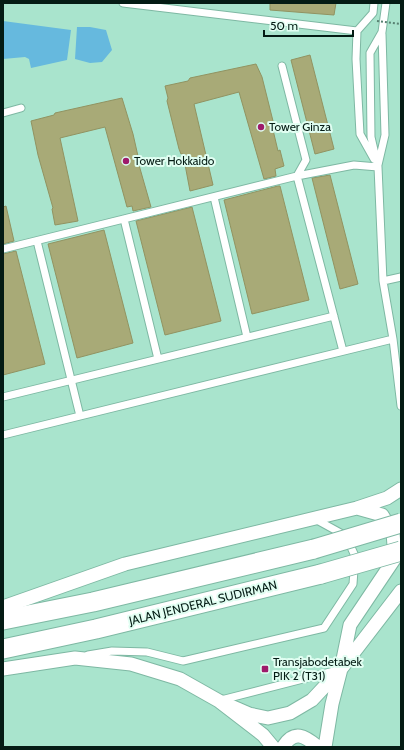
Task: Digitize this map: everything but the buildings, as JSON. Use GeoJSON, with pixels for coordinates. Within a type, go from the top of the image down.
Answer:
{"type":"FeatureCollection","features":[{"type":"Feature","properties":{"kind":"main road"},"geometry":{"type":"LineString","coordinates":[[3,620],[93,602],[314,549],[401,523]]}},
{"type":"Feature","properties":{"kind":"main road","name":"JALAN JENDERAL SUDIRMAN"},"geometry":{"type":"LineString","coordinates":[[3,649],[96,629],[321,574],[401,551]]}},
{"type":"Feature","properties":{"kind":"street"},"geometry":{"type":"LineString","coordinates":[[3,607],[125,564],[357,508],[387,498],[401,489]]}},
{"type":"Feature","properties":{"kind":"street"},"geometry":{"type":"LineString","coordinates":[[325,747],[332,704],[350,625],[395,558],[393,533],[382,515],[357,508]]}},
{"type":"Feature","properties":{"kind":"street"},"geometry":{"type":"LineString","coordinates":[[3,669],[75,658],[131,664],[180,679],[219,701],[249,714],[268,718],[290,713],[312,700],[341,669],[401,591]]}},
{"type":"Feature","properties":{"kind":"street"},"geometry":{"type":"LineString","coordinates":[[219,701],[263,736],[273,747]]}},
{"type":"Feature","properties":{"kind":"street"},"geometry":{"type":"LineString","coordinates":[[283,747],[287,740],[297,735],[307,737],[318,747]]}},
{"type":"Feature","properties":{"kind":"lane"},"geometry":{"type":"LineString","coordinates":[[123,3],[357,31]]}},
{"type":"Feature","properties":{"kind":"lane"},"geometry":{"type":"LineString","coordinates":[[374,3],[373,12],[357,31],[356,59],[360,134],[378,167]]}},
{"type":"Feature","properties":{"kind":"lane"},"geometry":{"type":"LineString","coordinates":[[378,167],[385,135],[382,32],[386,3]]}},
{"type":"Feature","properties":{"kind":"lane"},"geometry":{"type":"LineString","coordinates":[[382,32],[370,53],[372,137],[378,167],[383,281],[393,339],[401,406]]}},
{"type":"Feature","properties":{"kind":"lane"},"geometry":{"type":"LineString","coordinates":[[282,66],[306,160],[297,176],[343,351]]}},
{"type":"Feature","properties":{"kind":"lane"},"geometry":{"type":"LineString","coordinates":[[3,113],[20,108]]}},
{"type":"Feature","properties":{"kind":"lane"},"geometry":{"type":"LineString","coordinates":[[3,249],[297,176],[354,165],[378,167]]}},
{"type":"Feature","properties":{"kind":"lane"},"geometry":{"type":"LineString","coordinates":[[214,197],[247,337]]}},
{"type":"Feature","properties":{"kind":"lane"},"geometry":{"type":"LineString","coordinates":[[124,219],[158,359]]}},
{"type":"Feature","properties":{"kind":"lane"},"geometry":{"type":"LineString","coordinates":[[37,241],[80,416]]}},
{"type":"Feature","properties":{"kind":"lane"},"geometry":{"type":"LineString","coordinates":[[383,281],[401,277]]}},
{"type":"Feature","properties":{"kind":"lane"},"geometry":{"type":"LineString","coordinates":[[3,397],[334,316]]}},
{"type":"Feature","properties":{"kind":"lane"},"geometry":{"type":"LineString","coordinates":[[3,435],[393,339]]}},
{"type":"Feature","properties":{"kind":"lane"},"geometry":{"type":"LineString","coordinates":[[75,658],[112,651],[147,652],[183,661],[324,628],[353,584],[355,556],[346,536],[313,518]]}},
{"type":"Feature","properties":{"kind":"lane"},"geometry":{"type":"LineString","coordinates":[[219,701],[341,669]]}},
{"type":"Feature","properties":{"kind":"path"},"geometry":{"type":"LineString","coordinates":[[377,21],[401,24]]}},
{"type":"Feature","properties":{"kind":"water"},"geometry":{"type":"Polygon","coordinates":[[[3,21],[71,30],[67,60],[31,68],[29,59],[25,57],[3,59],[3,21]]]}},
{"type":"Feature","properties":{"kind":"water"},"geometry":{"type":"Polygon","coordinates":[[[77,27],[90,27],[106,30],[112,50],[102,62],[90,63],[75,59],[77,27]]]}},
{"type":"Feature","properties":{"kind":"place","name":"Tower Ginza"},"geometry":{"type":"Point","coordinates":[261,127]}},
{"type":"Feature","properties":{"kind":"place","name":"Tower Hokkaido"},"geometry":{"type":"Point","coordinates":[126,161]}},
{"type":"Feature","properties":{"kind":"place","name":"Transjabodetabek PIK 2 (T31)"},"geometry":{"type":"Point","coordinates":[265,669]}}]}
